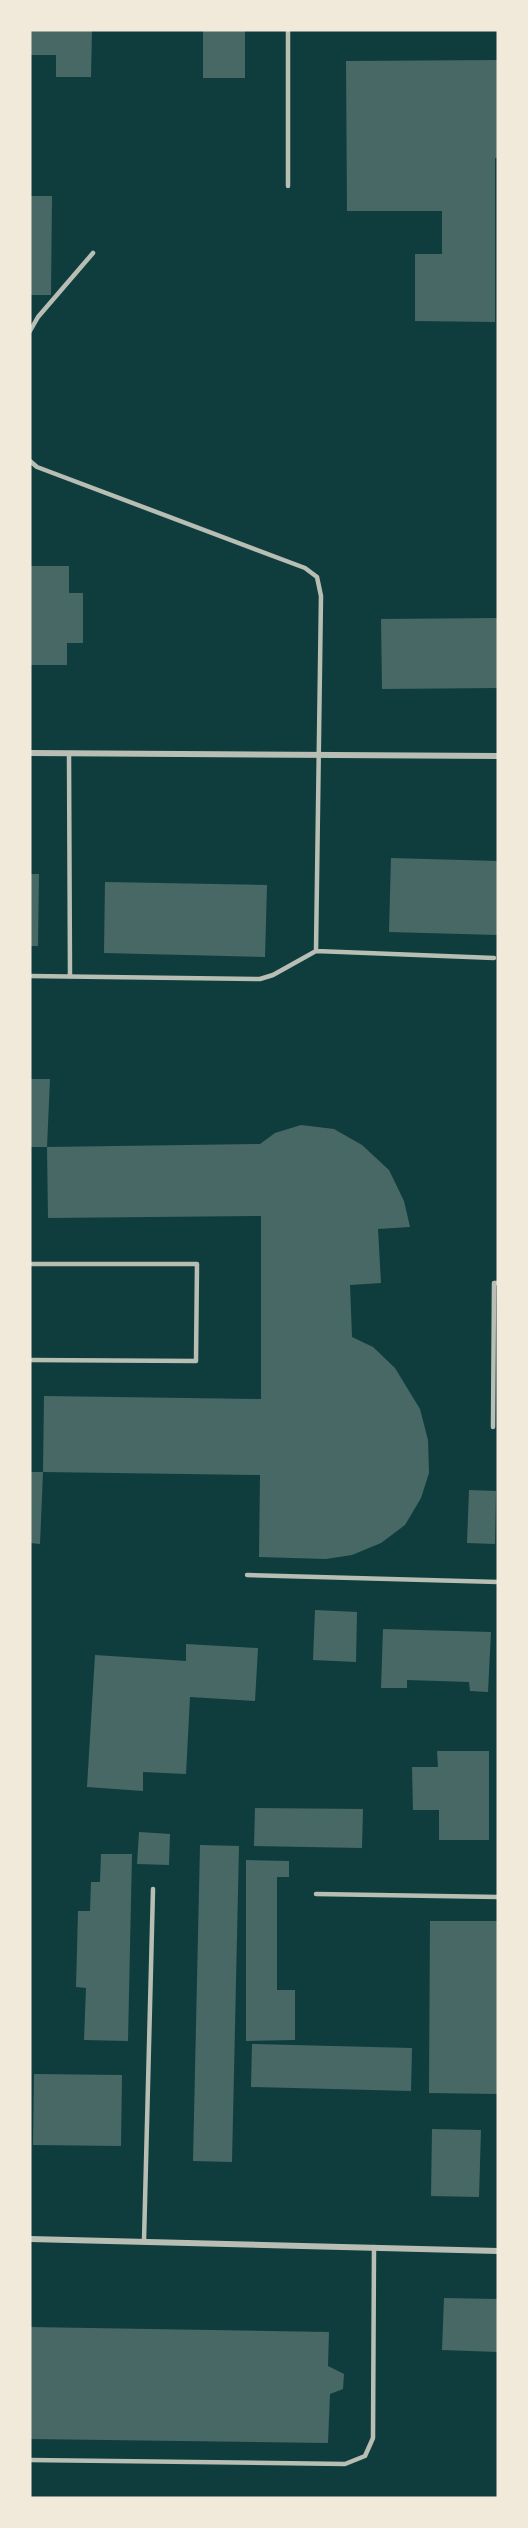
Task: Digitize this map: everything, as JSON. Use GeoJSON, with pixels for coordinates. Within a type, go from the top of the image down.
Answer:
{"type":"FeatureCollection","features":[{"type":"Feature","properties":{"kind":"street"},"geometry":{"type":"LineString","coordinates":[[30,753],[498,756]]}},
{"type":"Feature","properties":{"kind":"street"},"geometry":{"type":"LineString","coordinates":[[30,2239],[498,2251]]}},
{"type":"Feature","properties":{"kind":"lane"},"geometry":{"type":"LineString","coordinates":[[288,30],[288,186]]}},
{"type":"Feature","properties":{"kind":"lane"},"geometry":{"type":"LineString","coordinates":[[30,331],[38,317],[93,253]]}},
{"type":"Feature","properties":{"kind":"lane"},"geometry":{"type":"LineString","coordinates":[[30,461],[37,467],[304,568],[317,577],[321,596],[316,951]]}},
{"type":"Feature","properties":{"kind":"lane"},"geometry":{"type":"LineString","coordinates":[[69,753],[70,977]]}},
{"type":"Feature","properties":{"kind":"lane"},"geometry":{"type":"LineString","coordinates":[[30,976],[260,979],[273,975],[316,951],[494,958]]}},
{"type":"Feature","properties":{"kind":"lane"},"geometry":{"type":"LineString","coordinates":[[30,1264],[197,1264],[197,1275],[196,1361],[30,1360]]}},
{"type":"Feature","properties":{"kind":"lane"},"geometry":{"type":"LineString","coordinates":[[493,1427],[494,1283],[498,1283]]}},
{"type":"Feature","properties":{"kind":"lane"},"geometry":{"type":"LineString","coordinates":[[247,1575],[498,1582]]}},
{"type":"Feature","properties":{"kind":"lane"},"geometry":{"type":"LineString","coordinates":[[144,2241],[153,1889]]}},
{"type":"Feature","properties":{"kind":"lane"},"geometry":{"type":"LineString","coordinates":[[316,1894],[498,1897]]}},
{"type":"Feature","properties":{"kind":"lane"},"geometry":{"type":"LineString","coordinates":[[30,2460],[345,2464],[365,2456],[373,2438],[374,2247]]}},
{"type":"Feature","properties":{"kind":"building"},"geometry":{"type":"Polygon","coordinates":[[[30,30],[92,30],[91,77],[56,77],[56,55],[30,55],[30,30]]]}},
{"type":"Feature","properties":{"kind":"building"},"geometry":{"type":"Polygon","coordinates":[[[203,30],[245,30],[245,78],[203,78],[203,30]]]}},
{"type":"Feature","properties":{"kind":"building"},"geometry":{"type":"Polygon","coordinates":[[[498,60],[498,158],[495,158],[495,322],[415,321],[415,254],[442,254],[442,211],[347,211],[346,61],[498,60]]]}},
{"type":"Feature","properties":{"kind":"building"},"geometry":{"type":"Polygon","coordinates":[[[30,196],[52,196],[51,295],[30,295],[30,196]]]}},
{"type":"Feature","properties":{"kind":"building"},"geometry":{"type":"Polygon","coordinates":[[[30,566],[69,566],[69,593],[83,593],[83,643],[67,643],[67,665],[30,665],[30,566]]]}},
{"type":"Feature","properties":{"kind":"building"},"geometry":{"type":"Polygon","coordinates":[[[498,618],[498,688],[382,689],[381,619],[498,618]]]}},
{"type":"Feature","properties":{"kind":"building"},"geometry":{"type":"Polygon","coordinates":[[[391,858],[498,861],[498,935],[389,932],[391,858]]]}},
{"type":"Feature","properties":{"kind":"building"},"geometry":{"type":"Polygon","coordinates":[[[30,874],[39,874],[38,946],[30,946],[30,874]]]}},
{"type":"Feature","properties":{"kind":"building"},"geometry":{"type":"Polygon","coordinates":[[[105,882],[267,885],[265,957],[104,953],[105,882]]]}},
{"type":"Feature","properties":{"kind":"building"},"geometry":{"type":"Polygon","coordinates":[[[30,1079],[50,1079],[47,1147],[30,1147],[30,1079]]]}},
{"type":"Feature","properties":{"kind":"building"},"geometry":{"type":"Polygon","coordinates":[[[301,1125],[334,1129],[362,1145],[389,1170],[404,1201],[410,1227],[378,1229],[381,1283],[350,1285],[352,1337],[373,1347],[395,1368],[420,1409],[428,1440],[429,1473],[421,1498],[405,1525],[381,1543],[352,1555],[326,1559],[259,1557],[260,1475],[43,1472],[44,1396],[261,1399],[261,1216],[48,1218],[47,1147],[260,1144],[275,1133],[301,1125]]]}},
{"type":"Feature","properties":{"kind":"building"},"geometry":{"type":"Polygon","coordinates":[[[30,1472],[43,1472],[40,1544],[30,1543],[30,1472]]]}},
{"type":"Feature","properties":{"kind":"building"},"geometry":{"type":"Polygon","coordinates":[[[469,1490],[496,1491],[495,1544],[467,1543],[469,1490]]]}},
{"type":"Feature","properties":{"kind":"building"},"geometry":{"type":"Polygon","coordinates":[[[315,1610],[357,1612],[356,1662],[313,1660],[315,1610]]]}},
{"type":"Feature","properties":{"kind":"building"},"geometry":{"type":"Polygon","coordinates":[[[383,1629],[491,1632],[488,1692],[470,1691],[469,1682],[407,1680],[407,1688],[381,1688],[383,1629]]]}},
{"type":"Feature","properties":{"kind":"building"},"geometry":{"type":"Polygon","coordinates":[[[186,1644],[258,1648],[255,1701],[190,1697],[186,1774],[143,1772],[143,1791],[87,1787],[95,1655],[186,1661],[186,1644]]]}},
{"type":"Feature","properties":{"kind":"building"},"geometry":{"type":"Polygon","coordinates":[[[437,1751],[489,1751],[489,1840],[439,1840],[439,1810],[413,1810],[412,1767],[438,1767],[437,1751]]]}},
{"type":"Feature","properties":{"kind":"building"},"geometry":{"type":"Polygon","coordinates":[[[255,1808],[363,1809],[362,1848],[254,1846],[255,1808]]]}},
{"type":"Feature","properties":{"kind":"building"},"geometry":{"type":"Polygon","coordinates":[[[139,1832],[170,1834],[169,1865],[137,1864],[139,1832]]]}},
{"type":"Feature","properties":{"kind":"building"},"geometry":{"type":"Polygon","coordinates":[[[200,1845],[239,1846],[232,2162],[193,2161],[200,1845]]]}},
{"type":"Feature","properties":{"kind":"building"},"geometry":{"type":"Polygon","coordinates":[[[101,1854],[132,1854],[128,2041],[84,2040],[86,1988],[76,1987],[78,1911],[90,1911],[91,1882],[100,1882],[101,1854]]]}},
{"type":"Feature","properties":{"kind":"building"},"geometry":{"type":"Polygon","coordinates":[[[246,1860],[289,1861],[289,1877],[277,1877],[277,1990],[295,1990],[295,2040],[246,2041],[246,1860]]]}},
{"type":"Feature","properties":{"kind":"building"},"geometry":{"type":"Polygon","coordinates":[[[430,1921],[498,1921],[498,2094],[429,2093],[430,1921]]]}},
{"type":"Feature","properties":{"kind":"building"},"geometry":{"type":"Polygon","coordinates":[[[252,2044],[412,2048],[411,2091],[251,2087],[252,2044]]]}},
{"type":"Feature","properties":{"kind":"building"},"geometry":{"type":"Polygon","coordinates":[[[34,2074],[122,2075],[121,2146],[33,2145],[34,2074]]]}},
{"type":"Feature","properties":{"kind":"building"},"geometry":{"type":"Polygon","coordinates":[[[432,2129],[481,2130],[479,2197],[431,2196],[432,2129]]]}},
{"type":"Feature","properties":{"kind":"building"},"geometry":{"type":"Polygon","coordinates":[[[444,2298],[498,2299],[498,2352],[442,2350],[444,2298]]]}},
{"type":"Feature","properties":{"kind":"building"},"geometry":{"type":"Polygon","coordinates":[[[30,2327],[329,2332],[328,2366],[344,2374],[343,2389],[330,2394],[328,2443],[30,2439],[30,2327]]]}}]}
